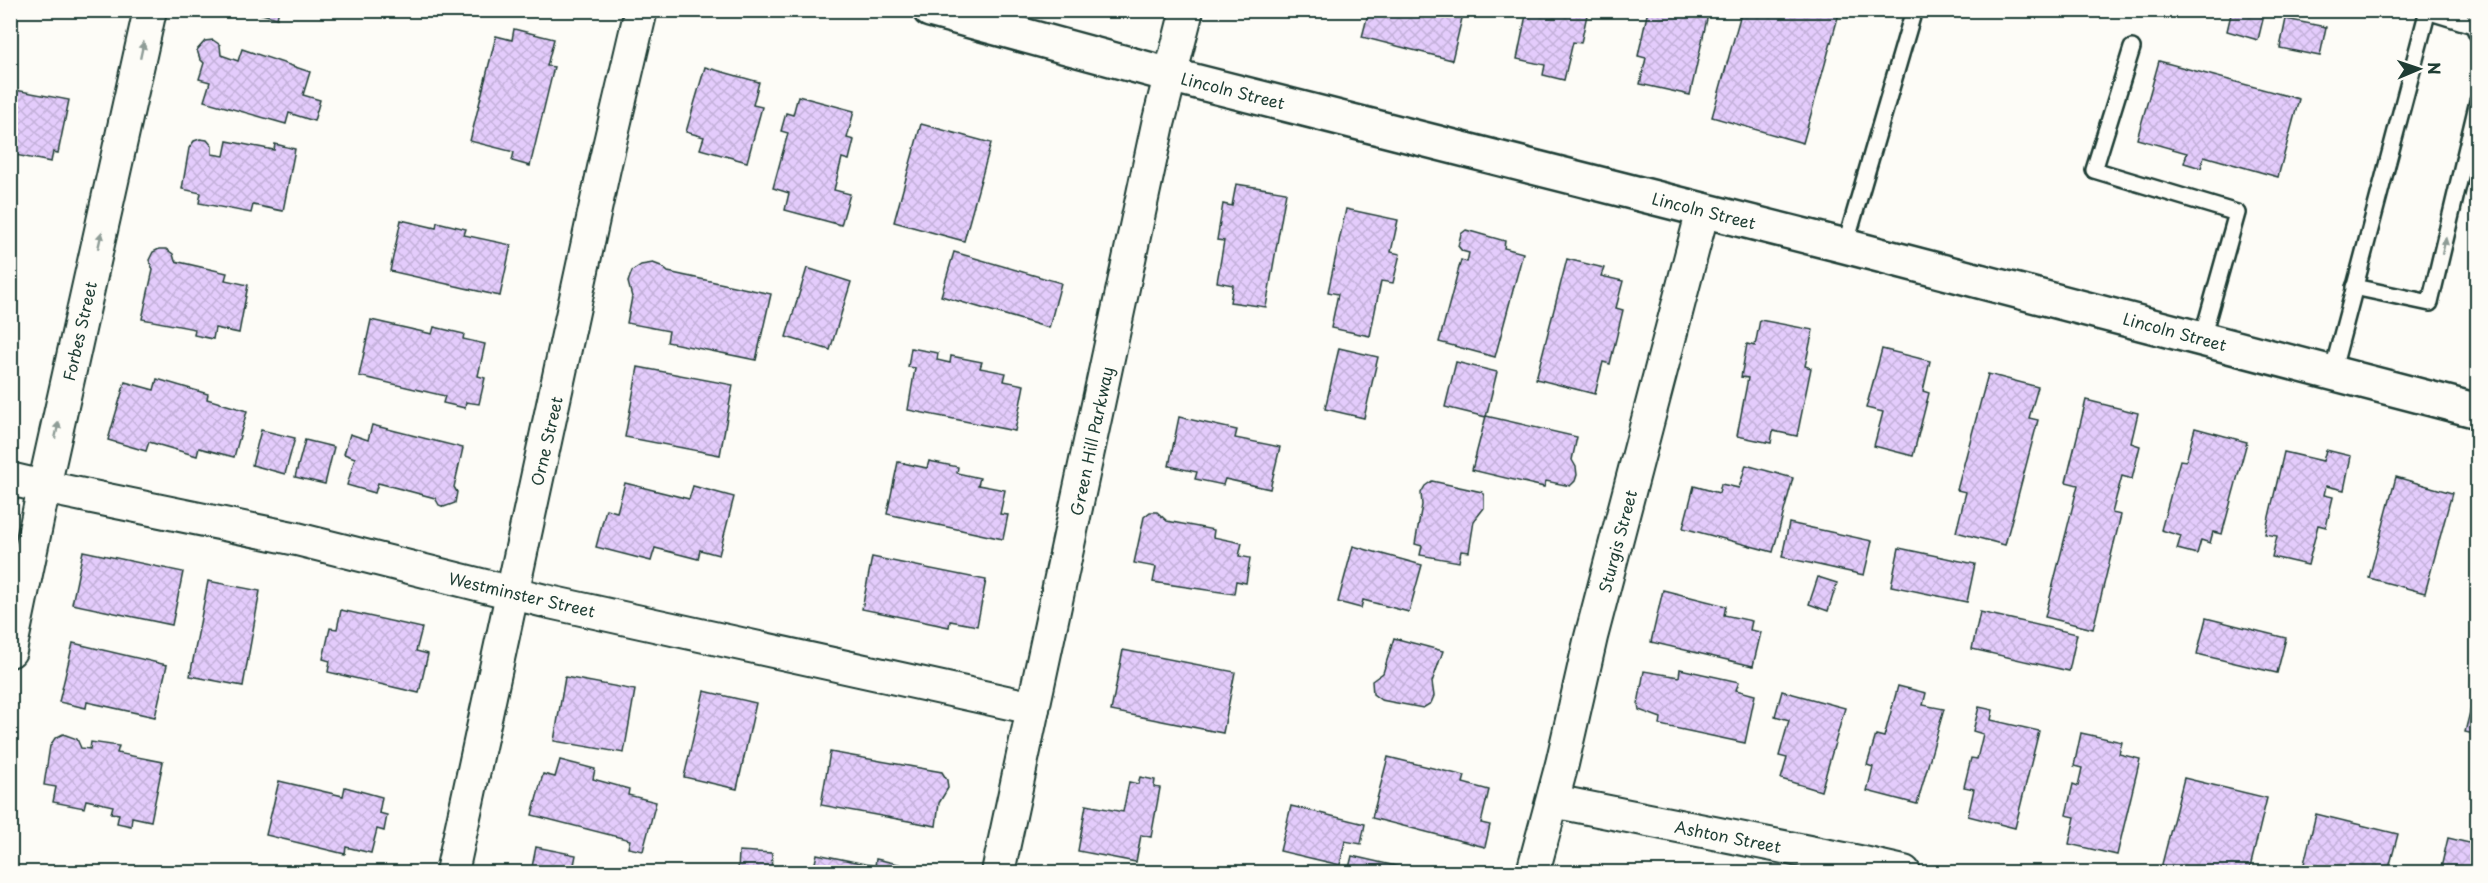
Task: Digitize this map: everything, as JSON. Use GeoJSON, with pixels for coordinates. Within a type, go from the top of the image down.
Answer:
{"type":"FeatureCollection","features":[{"type":"Feature","properties":{"kind":"main road","name":"Lincoln Street"},"geometry":{"type":"LineString","coordinates":[[930,10],[1170,75],[1845,246],[2478,411]]}},
{"type":"Feature","properties":{"kind":"street","name":"Forbes Street"},"geometry":{"type":"LineString","coordinates":[[10,651],[150,10]]}},
{"type":"Feature","properties":{"kind":"street","name":"Orne Street"},"geometry":{"type":"LineString","coordinates":[[452,873],[641,10]]}},
{"type":"Feature","properties":{"kind":"street","name":"Green Hill Parkway"},"geometry":{"type":"LineString","coordinates":[[998,873],[1170,75],[1187,10]]}},
{"type":"Feature","properties":{"kind":"street","name":"Sturgis Street"},"geometry":{"type":"LineString","coordinates":[[1533,873],[1591,637],[1703,210]]}},
{"type":"Feature","properties":{"kind":"street","name":"Westminster Street"},"geometry":{"type":"LineString","coordinates":[[10,479],[297,539],[512,593],[1033,708]]}},
{"type":"Feature","properties":{"kind":"street","name":"Ashton Street"},"geometry":{"type":"LineString","coordinates":[[1552,801],[1859,861],[1904,873]]}},
{"type":"Feature","properties":{"kind":"lane"},"geometry":{"type":"LineString","coordinates":[[1845,246],[1914,10]]}},
{"type":"Feature","properties":{"kind":"lane"},"geometry":{"type":"LineString","coordinates":[[2332,373],[2428,11],[2473,25],[2478,34]]}},
{"type":"Feature","properties":{"kind":"lane"},"geometry":{"type":"LineString","coordinates":[[2132,48],[2094,170],[2237,213],[2202,338]]}},
{"type":"Feature","properties":{"kind":"lane"},"geometry":{"type":"LineString","coordinates":[[2354,287],[2430,303],[2478,101]]}},
{"type":"Feature","properties":{"kind":"building"},"geometry":{"type":"Polygon","coordinates":[[[247,10],[279,10],[277,18],[247,10]]]}},
{"type":"Feature","properties":{"kind":"building"},"geometry":{"type":"Polygon","coordinates":[[[1369,10],[1464,10],[1452,60],[1362,37],[1369,10]]]}},
{"type":"Feature","properties":{"kind":"building"},"geometry":{"type":"Polygon","coordinates":[[[1527,10],[1588,10],[1581,43],[1573,42],[1564,80],[1543,75],[1545,65],[1517,59],[1527,10]]]}},
{"type":"Feature","properties":{"kind":"building"},"geometry":{"type":"Polygon","coordinates":[[[1648,10],[1709,10],[1690,95],[1640,84],[1646,58],[1638,56],[1648,10]]]}},
{"type":"Feature","properties":{"kind":"building"},"geometry":{"type":"Polygon","coordinates":[[[1742,10],[1840,10],[1803,143],[1712,117],[1742,10]]]}},
{"type":"Feature","properties":{"kind":"building"},"geometry":{"type":"Polygon","coordinates":[[[2232,10],[2248,10],[2264,15],[2258,40],[2227,31],[2232,10]]]}},
{"type":"Feature","properties":{"kind":"building"},"geometry":{"type":"Polygon","coordinates":[[[2286,19],[2326,27],[2320,56],[2280,48],[2286,19]]]}},
{"type":"Feature","properties":{"kind":"building"},"geometry":{"type":"Polygon","coordinates":[[[514,29],[554,39],[547,66],[554,67],[530,166],[512,161],[514,152],[470,141],[496,36],[512,40],[514,29]]]}},
{"type":"Feature","properties":{"kind":"building"},"geometry":{"type":"Polygon","coordinates":[[[213,40],[220,45],[221,55],[238,61],[242,49],[310,72],[303,95],[320,100],[314,121],[289,113],[286,124],[204,101],[210,82],[199,79],[204,63],[197,50],[205,41],[213,40]]]}},
{"type":"Feature","properties":{"kind":"building"},"geometry":{"type":"Polygon","coordinates":[[[2159,61],[2299,99],[2278,177],[2204,156],[2201,168],[2184,163],[2187,153],[2137,139],[2159,61]]]}},
{"type":"Feature","properties":{"kind":"building"},"geometry":{"type":"Polygon","coordinates":[[[705,67],[759,82],[753,105],[762,107],[747,162],[700,149],[704,137],[686,132],[705,67]]]}},
{"type":"Feature","properties":{"kind":"building"},"geometry":{"type":"Polygon","coordinates":[[[10,89],[69,100],[58,153],[53,152],[51,162],[10,154],[10,89]]]}},
{"type":"Feature","properties":{"kind":"building"},"geometry":{"type":"Polygon","coordinates":[[[798,96],[854,111],[847,138],[854,140],[849,160],[842,158],[834,190],[850,194],[841,225],[785,210],[789,193],[773,188],[788,133],[781,131],[786,113],[793,115],[798,96]]]}},
{"type":"Feature","properties":{"kind":"building"},"geometry":{"type":"Polygon","coordinates":[[[921,124],[991,143],[964,241],[894,222],[921,124]]]}},
{"type":"Feature","properties":{"kind":"building"},"geometry":{"type":"Polygon","coordinates":[[[207,140],[212,146],[212,154],[224,156],[227,141],[274,150],[275,144],[295,149],[283,211],[253,205],[251,213],[199,203],[201,193],[182,189],[189,148],[194,141],[207,140]]]}},
{"type":"Feature","properties":{"kind":"building"},"geometry":{"type":"Polygon","coordinates":[[[1236,184],[1286,192],[1266,307],[1230,302],[1233,285],[1217,282],[1224,241],[1217,240],[1223,204],[1232,206],[1236,184]]]}},
{"type":"Feature","properties":{"kind":"building"},"geometry":{"type":"Polygon","coordinates":[[[1346,209],[1398,220],[1391,252],[1400,254],[1393,283],[1381,281],[1370,336],[1331,328],[1338,294],[1328,292],[1346,209]]]}},
{"type":"Feature","properties":{"kind":"building"},"geometry":{"type":"Polygon","coordinates":[[[401,220],[436,228],[437,222],[466,229],[464,235],[511,245],[500,296],[390,271],[401,220]]]}},
{"type":"Feature","properties":{"kind":"building"},"geometry":{"type":"Polygon","coordinates":[[[1466,230],[1505,241],[1504,248],[1523,253],[1495,357],[1439,342],[1461,260],[1467,262],[1469,253],[1462,251],[1458,246],[1461,234],[1466,230]]]}},
{"type":"Feature","properties":{"kind":"building"},"geometry":{"type":"Polygon","coordinates":[[[166,249],[173,254],[175,261],[227,273],[225,280],[248,285],[239,333],[215,328],[213,339],[194,335],[195,329],[142,319],[153,270],[149,260],[153,252],[166,249]]]}},
{"type":"Feature","properties":{"kind":"building"},"geometry":{"type":"Polygon","coordinates":[[[954,252],[1061,283],[1049,328],[941,296],[954,252]]]}},
{"type":"Feature","properties":{"kind":"building"},"geometry":{"type":"Polygon","coordinates":[[[1567,259],[1604,268],[1601,276],[1623,281],[1616,308],[1623,310],[1610,364],[1603,362],[1595,394],[1536,379],[1567,259]]]}},
{"type":"Feature","properties":{"kind":"building"},"geometry":{"type":"Polygon","coordinates":[[[653,263],[668,272],[771,294],[756,360],[667,342],[669,331],[627,323],[632,297],[628,282],[632,271],[641,265],[653,263]]]}},
{"type":"Feature","properties":{"kind":"building"},"geometry":{"type":"Polygon","coordinates":[[[807,268],[851,282],[830,350],[786,337],[807,268]]]}},
{"type":"Feature","properties":{"kind":"building"},"geometry":{"type":"Polygon","coordinates":[[[371,320],[432,334],[434,327],[464,334],[463,339],[485,344],[478,376],[485,378],[479,404],[466,402],[465,408],[443,403],[445,396],[359,376],[371,320]]]}},
{"type":"Feature","properties":{"kind":"building"},"geometry":{"type":"Polygon","coordinates":[[[1760,320],[1813,330],[1805,366],[1811,368],[1797,436],[1773,431],[1771,443],[1737,436],[1748,378],[1741,377],[1747,344],[1755,346],[1760,320]]]}},
{"type":"Feature","properties":{"kind":"building"},"geometry":{"type":"Polygon","coordinates":[[[911,348],[938,353],[937,360],[950,363],[951,356],[982,362],[980,368],[1006,373],[1004,381],[1024,385],[1015,431],[908,410],[915,368],[908,367],[911,348]]]}},
{"type":"Feature","properties":{"kind":"building"},"geometry":{"type":"Polygon","coordinates":[[[1339,348],[1378,357],[1364,418],[1325,409],[1339,348]]]}},
{"type":"Feature","properties":{"kind":"building"},"geometry":{"type":"Polygon","coordinates":[[[1882,349],[1930,361],[1923,391],[1929,393],[1913,456],[1874,446],[1883,412],[1866,408],[1882,349]]]}},
{"type":"Feature","properties":{"kind":"building"},"geometry":{"type":"Polygon","coordinates":[[[1456,362],[1497,372],[1486,417],[1445,407],[1456,362]]]}},
{"type":"Feature","properties":{"kind":"building"},"geometry":{"type":"Polygon","coordinates":[[[638,367],[733,385],[720,455],[625,437],[638,367]]]}},
{"type":"Feature","properties":{"kind":"building"},"geometry":{"type":"Polygon","coordinates":[[[1988,374],[2038,387],[2029,418],[2038,420],[2005,545],[1956,532],[1966,492],[1957,490],[1988,374]]]}},
{"type":"Feature","properties":{"kind":"building"},"geometry":{"type":"Polygon","coordinates":[[[157,379],[208,394],[207,399],[247,411],[234,457],[199,448],[197,456],[149,442],[146,451],[108,440],[125,382],[154,390],[157,379]]]}},
{"type":"Feature","properties":{"kind":"building"},"geometry":{"type":"Polygon","coordinates":[[[2086,400],[2138,413],[2131,443],[2140,446],[2132,479],[2122,476],[2112,513],[2121,515],[2093,629],[2045,617],[2078,485],[2066,482],[2086,400]]]}},
{"type":"Feature","properties":{"kind":"building"},"geometry":{"type":"Polygon","coordinates":[[[1486,416],[1577,437],[1572,460],[1576,467],[1575,481],[1570,486],[1546,481],[1544,487],[1472,470],[1486,416]]]}},
{"type":"Feature","properties":{"kind":"building"},"geometry":{"type":"Polygon","coordinates":[[[1179,417],[1237,430],[1235,438],[1280,447],[1270,489],[1225,479],[1223,485],[1195,479],[1197,472],[1169,466],[1179,417]]]}},
{"type":"Feature","properties":{"kind":"building"},"geometry":{"type":"Polygon","coordinates":[[[372,425],[463,448],[454,487],[457,492],[455,503],[444,507],[439,505],[435,498],[378,483],[375,493],[347,485],[355,458],[344,454],[350,434],[368,440],[372,425]]]}},
{"type":"Feature","properties":{"kind":"building"},"geometry":{"type":"Polygon","coordinates":[[[2195,428],[2247,442],[2222,534],[2213,532],[2210,543],[2201,540],[2197,554],[2177,549],[2181,536],[2161,530],[2180,460],[2186,461],[2195,428]]]}},
{"type":"Feature","properties":{"kind":"building"},"geometry":{"type":"Polygon","coordinates":[[[261,430],[295,438],[285,474],[252,465],[261,430]]]}},
{"type":"Feature","properties":{"kind":"building"},"geometry":{"type":"Polygon","coordinates":[[[305,440],[334,447],[325,484],[295,477],[305,440]]]}},
{"type":"Feature","properties":{"kind":"building"},"geometry":{"type":"Polygon","coordinates":[[[2326,450],[2351,456],[2344,490],[2326,486],[2324,495],[2333,497],[2326,527],[2318,525],[2308,565],[2272,557],[2277,536],[2265,534],[2284,452],[2323,461],[2326,450]]]}},
{"type":"Feature","properties":{"kind":"building"},"geometry":{"type":"Polygon","coordinates":[[[929,461],[958,467],[957,473],[980,478],[978,485],[1005,490],[1000,514],[1008,515],[1003,539],[887,514],[898,462],[927,468],[929,461]]]}},
{"type":"Feature","properties":{"kind":"building"},"geometry":{"type":"Polygon","coordinates":[[[1746,465],[1793,478],[1773,552],[1683,528],[1694,486],[1719,493],[1721,484],[1739,488],[1746,465]]]}},
{"type":"Feature","properties":{"kind":"building"},"geometry":{"type":"Polygon","coordinates":[[[2396,477],[2452,493],[2425,593],[2369,578],[2396,477]]]}},
{"type":"Feature","properties":{"kind":"building"},"geometry":{"type":"Polygon","coordinates":[[[1432,481],[1482,492],[1484,496],[1484,508],[1474,521],[1469,552],[1461,551],[1459,562],[1420,555],[1422,546],[1415,544],[1422,505],[1421,493],[1432,481]]]}},
{"type":"Feature","properties":{"kind":"building"},"geometry":{"type":"Polygon","coordinates":[[[625,483],[689,499],[693,486],[734,497],[719,555],[700,550],[698,559],[655,548],[651,561],[596,547],[606,509],[617,512],[625,483]]]}},
{"type":"Feature","properties":{"kind":"building"},"geometry":{"type":"Polygon","coordinates":[[[1150,512],[1157,512],[1167,521],[1214,530],[1213,537],[1242,543],[1239,556],[1250,558],[1246,583],[1236,581],[1234,594],[1153,582],[1156,567],[1134,563],[1144,517],[1150,512]]]}},
{"type":"Feature","properties":{"kind":"building"},"geometry":{"type":"Polygon","coordinates":[[[1789,523],[1872,541],[1864,575],[1782,557],[1789,523]]]}},
{"type":"Feature","properties":{"kind":"building"},"geometry":{"type":"Polygon","coordinates":[[[1353,546],[1422,565],[1409,612],[1363,600],[1361,608],[1338,602],[1353,546]]]}},
{"type":"Feature","properties":{"kind":"building"},"geometry":{"type":"Polygon","coordinates":[[[1899,548],[1975,564],[1967,602],[1891,586],[1899,548]]]}},
{"type":"Feature","properties":{"kind":"building"},"geometry":{"type":"Polygon","coordinates":[[[83,551],[183,572],[172,625],[72,604],[83,551]]]}},
{"type":"Feature","properties":{"kind":"building"},"geometry":{"type":"Polygon","coordinates":[[[872,557],[986,580],[977,626],[950,621],[949,627],[862,609],[872,557]]]}},
{"type":"Feature","properties":{"kind":"building"},"geometry":{"type":"Polygon","coordinates":[[[1818,577],[1837,583],[1828,611],[1809,604],[1818,577]]]}},
{"type":"Feature","properties":{"kind":"building"},"geometry":{"type":"Polygon","coordinates":[[[208,581],[260,591],[243,686],[190,676],[208,581]]]}},
{"type":"Feature","properties":{"kind":"building"},"geometry":{"type":"Polygon","coordinates":[[[1663,590],[1726,606],[1724,615],[1752,621],[1750,630],[1761,632],[1753,666],[1651,642],[1663,590]]]}},
{"type":"Feature","properties":{"kind":"building"},"geometry":{"type":"Polygon","coordinates":[[[341,610],[422,628],[416,651],[428,654],[419,693],[328,672],[330,661],[323,659],[330,628],[337,629],[341,610]]]}},
{"type":"Feature","properties":{"kind":"building"},"geometry":{"type":"Polygon","coordinates":[[[1980,612],[2077,634],[2069,671],[1972,649],[1980,612]]]}},
{"type":"Feature","properties":{"kind":"building"},"geometry":{"type":"Polygon","coordinates":[[[2206,618],[2286,638],[2277,673],[2197,654],[2206,618]]]}},
{"type":"Feature","properties":{"kind":"building"},"geometry":{"type":"Polygon","coordinates":[[[1394,638],[1443,651],[1432,682],[1434,696],[1431,703],[1423,708],[1381,700],[1373,694],[1372,681],[1383,673],[1394,638]]]}},
{"type":"Feature","properties":{"kind":"building"},"geometry":{"type":"Polygon","coordinates":[[[73,643],[167,665],[155,717],[87,702],[86,708],[59,702],[73,643]]]}},
{"type":"Feature","properties":{"kind":"building"},"geometry":{"type":"Polygon","coordinates":[[[1123,650],[1235,672],[1223,733],[1111,711],[1123,650]]]}},
{"type":"Feature","properties":{"kind":"building"},"geometry":{"type":"Polygon","coordinates":[[[1680,669],[1739,682],[1736,690],[1755,695],[1745,743],[1660,725],[1661,718],[1639,710],[1644,671],[1679,677],[1680,669]]]}},
{"type":"Feature","properties":{"kind":"building"},"geometry":{"type":"Polygon","coordinates":[[[565,677],[635,690],[624,753],[554,741],[565,677]]]}},
{"type":"Feature","properties":{"kind":"building"},"geometry":{"type":"Polygon","coordinates":[[[2478,680],[2478,735],[2465,732],[2478,680]]]}},
{"type":"Feature","properties":{"kind":"building"},"geometry":{"type":"Polygon","coordinates":[[[1898,686],[1926,693],[1923,705],[1944,709],[1917,804],[1867,791],[1873,767],[1867,765],[1876,735],[1884,737],[1898,686]]]}},
{"type":"Feature","properties":{"kind":"building"},"geometry":{"type":"Polygon","coordinates":[[[704,691],[756,703],[737,789],[684,777],[704,691]]]}},
{"type":"Feature","properties":{"kind":"building"},"geometry":{"type":"Polygon","coordinates":[[[1782,691],[1845,708],[1821,791],[1781,779],[1787,758],[1779,756],[1789,720],[1775,716],[1782,691]]]}},
{"type":"Feature","properties":{"kind":"building"},"geometry":{"type":"Polygon","coordinates":[[[1979,707],[1993,710],[1991,720],[2039,731],[2015,828],[1968,816],[1974,789],[1964,787],[1971,758],[1977,759],[1983,734],[1973,731],[1979,707]]]}},
{"type":"Feature","properties":{"kind":"building"},"geometry":{"type":"Polygon","coordinates":[[[2081,733],[2122,742],[2119,754],[2140,759],[2117,855],[2069,844],[2075,817],[2066,815],[2073,784],[2078,786],[2082,768],[2074,766],[2081,733]]]}},
{"type":"Feature","properties":{"kind":"building"},"geometry":{"type":"Polygon","coordinates":[[[63,734],[77,739],[81,748],[90,749],[91,742],[119,746],[117,753],[163,762],[151,821],[132,817],[131,826],[117,823],[119,814],[111,813],[113,806],[86,800],[84,808],[53,802],[56,787],[44,785],[50,746],[55,738],[63,734]]]}},
{"type":"Feature","properties":{"kind":"building"},"geometry":{"type":"Polygon","coordinates":[[[830,752],[942,772],[947,780],[948,788],[939,803],[936,826],[821,805],[830,752]]]}},
{"type":"Feature","properties":{"kind":"building"},"geometry":{"type":"Polygon","coordinates":[[[1388,757],[1465,776],[1463,783],[1489,790],[1481,823],[1490,825],[1485,847],[1372,818],[1388,757]]]}},
{"type":"Feature","properties":{"kind":"building"},"geometry":{"type":"Polygon","coordinates":[[[560,760],[595,769],[593,779],[629,789],[628,795],[656,802],[643,851],[628,848],[630,840],[532,815],[543,774],[555,777],[560,760]]]}},
{"type":"Feature","properties":{"kind":"building"},"geometry":{"type":"Polygon","coordinates":[[[1140,777],[1155,780],[1154,787],[1160,788],[1151,837],[1141,835],[1136,862],[1078,851],[1086,805],[1123,812],[1129,782],[1138,784],[1140,777]]]}},
{"type":"Feature","properties":{"kind":"building"},"geometry":{"type":"Polygon","coordinates":[[[2184,778],[2267,798],[2249,872],[2160,872],[2184,778]]]}},
{"type":"Feature","properties":{"kind":"building"},"geometry":{"type":"Polygon","coordinates":[[[279,781],[343,796],[345,787],[382,797],[379,813],[387,815],[384,831],[377,829],[371,853],[346,847],[345,854],[266,835],[279,781]]]}},
{"type":"Feature","properties":{"kind":"building"},"geometry":{"type":"Polygon","coordinates":[[[1291,806],[1365,824],[1361,844],[1345,841],[1340,865],[1280,851],[1291,806]]]}},
{"type":"Feature","properties":{"kind":"building"},"geometry":{"type":"Polygon","coordinates":[[[2316,814],[2398,834],[2388,872],[2302,872],[2316,814]]]}},
{"type":"Feature","properties":{"kind":"building"},"geometry":{"type":"Polygon","coordinates":[[[2448,838],[2478,845],[2478,872],[2440,872],[2448,838]]]}},
{"type":"Feature","properties":{"kind":"building"},"geometry":{"type":"Polygon","coordinates":[[[536,847],[576,855],[574,865],[612,872],[531,872],[536,847]]]}},
{"type":"Feature","properties":{"kind":"building"},"geometry":{"type":"Polygon","coordinates":[[[739,851],[772,853],[771,872],[738,872],[739,851]]]}},
{"type":"Feature","properties":{"kind":"building"},"geometry":{"type":"Polygon","coordinates":[[[817,854],[875,866],[876,859],[903,865],[902,872],[813,872],[817,854]]]}},
{"type":"Feature","properties":{"kind":"building"},"geometry":{"type":"Polygon","coordinates":[[[1352,856],[1422,872],[1348,872],[1352,856]]]}}]}
